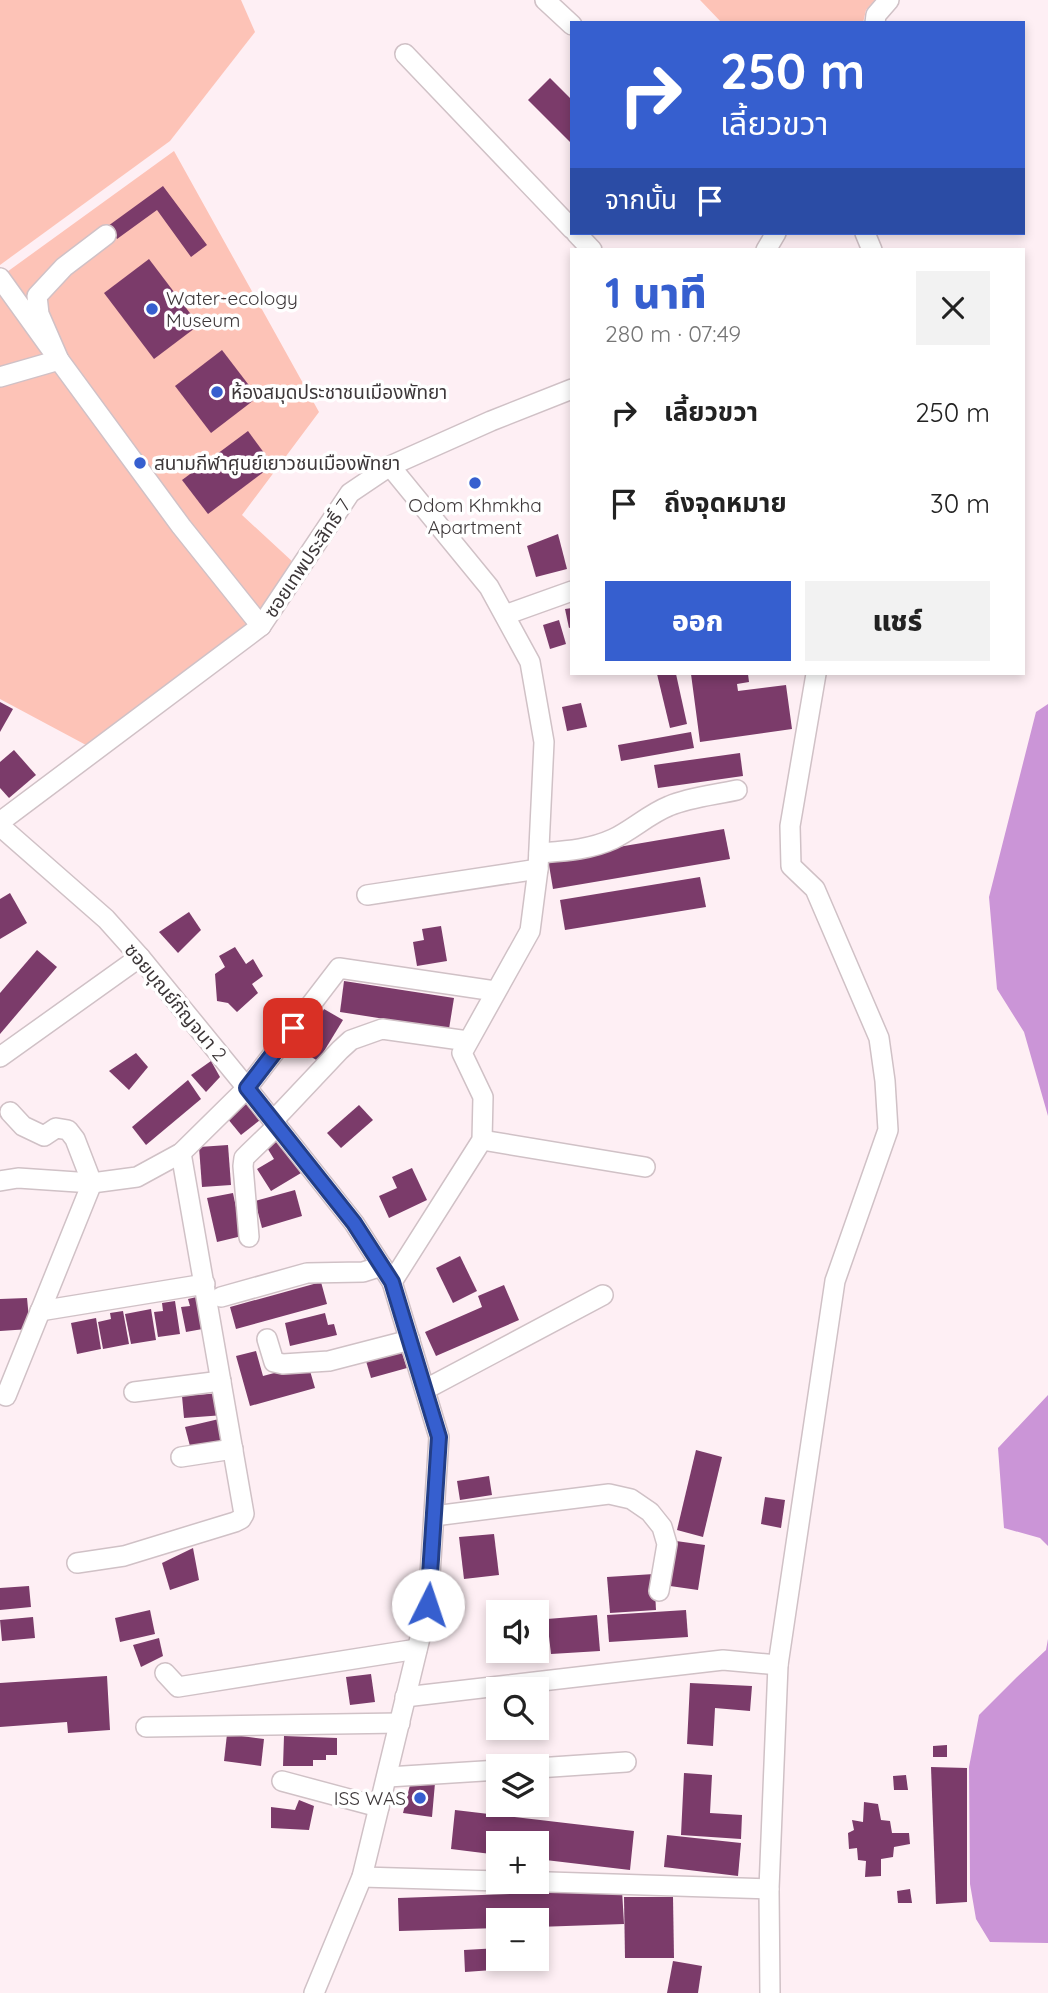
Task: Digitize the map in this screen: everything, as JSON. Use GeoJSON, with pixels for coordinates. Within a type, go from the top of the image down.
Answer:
{"type":"FeatureCollection","features":[{"type":"Feature","properties":{"kind":"street"},"geometry":{"type":"LineString","coordinates":[[545,0],[570,23]]}},
{"type":"Feature","properties":{"kind":"street"},"geometry":{"type":"LineString","coordinates":[[875,21],[876,15],[889,0]]}},
{"type":"Feature","properties":{"kind":"street"},"geometry":{"type":"LineString","coordinates":[[405,54],[570,227]]}},
{"type":"Feature","properties":{"kind":"street"},"geometry":{"type":"LineString","coordinates":[[59,360],[39,314],[37,296],[64,267],[106,235]]}},
{"type":"Feature","properties":{"kind":"street"},"geometry":{"type":"LineString","coordinates":[[578,235],[590,248]]}},
{"type":"Feature","properties":{"kind":"street"},"geometry":{"type":"LineString","coordinates":[[0,278],[181,526],[261,626]]}},
{"type":"Feature","properties":{"kind":"street"},"geometry":{"type":"LineString","coordinates":[[0,377],[59,360]]}},
{"type":"Feature","properties":{"kind":"street","name":"ซอยเทพประสิทธิ์ 7"},"geometry":{"type":"LineString","coordinates":[[0,824],[261,626],[350,493],[390,466],[570,390]]}},
{"type":"Feature","properties":{"kind":"street"},"geometry":{"type":"LineString","coordinates":[[221,1297],[307,1273],[387,1274],[482,1140],[483,1097],[462,1053],[530,931],[538,861],[544,742],[530,662],[489,587],[390,466]]}},
{"type":"Feature","properties":{"kind":"street"},"geometry":{"type":"LineString","coordinates":[[505,615],[570,592]]}},
{"type":"Feature","properties":{"kind":"street"},"geometry":{"type":"LineString","coordinates":[[769,1993],[769,1889],[778,1665],[835,1281],[888,1130],[879,1038],[815,889],[791,866],[790,826],[816,675]]}},
{"type":"Feature","properties":{"kind":"street"},"geometry":{"type":"LineString","coordinates":[[367,895],[538,861],[594,846],[614,838],[668,806],[737,790]]}},
{"type":"Feature","properties":{"kind":"street","name":"ซอยบุณย์กัญจนา 2"},"geometry":{"type":"LineString","coordinates":[[0,824],[106,919],[140,957],[354,1223],[387,1274],[426,1389],[439,1437],[428,1605],[362,1877],[314,1993]]}},
{"type":"Feature","properties":{"kind":"street"},"geometry":{"type":"LineString","coordinates":[[0,1057],[140,957]]}},
{"type":"Feature","properties":{"kind":"street"},"geometry":{"type":"LineString","coordinates":[[0,1181],[18,1178],[92,1183],[137,1177],[181,1153],[247,1088],[339,968],[495,991]]}},
{"type":"Feature","properties":{"kind":"street"},"geometry":{"type":"LineString","coordinates":[[249,1237],[244,1158],[351,1040],[382,1029],[468,1041]]}},
{"type":"Feature","properties":{"kind":"street"},"geometry":{"type":"LineString","coordinates":[[5,1396],[92,1183],[75,1139],[68,1130],[56,1128],[44,1136],[23,1125],[10,1112]]}},
{"type":"Feature","properties":{"kind":"street"},"geometry":{"type":"LineString","coordinates":[[482,1140],[645,1167]]}},
{"type":"Feature","properties":{"kind":"street"},"geometry":{"type":"LineString","coordinates":[[77,1563],[124,1556],[235,1522],[244,1514],[181,1153]]}},
{"type":"Feature","properties":{"kind":"street"},"geometry":{"type":"LineString","coordinates":[[40,1311],[205,1284]]}},
{"type":"Feature","properties":{"kind":"street"},"geometry":{"type":"LineString","coordinates":[[426,1389],[603,1295]]}},
{"type":"Feature","properties":{"kind":"street"},"geometry":{"type":"LineString","coordinates":[[267,1339],[274,1362],[283,1364],[328,1361],[410,1340]]}},
{"type":"Feature","properties":{"kind":"street"},"geometry":{"type":"LineString","coordinates":[[134,1392],[221,1381]]}},
{"type":"Feature","properties":{"kind":"street"},"geometry":{"type":"LineString","coordinates":[[181,1457],[233,1449]]}},
{"type":"Feature","properties":{"kind":"street"},"geometry":{"type":"LineString","coordinates":[[434,1516],[609,1494],[631,1499],[650,1512],[662,1527],[667,1544],[659,1591]]}},
{"type":"Feature","properties":{"kind":"street"},"geometry":{"type":"LineString","coordinates":[[165,1673],[178,1687],[417,1649]]}},
{"type":"Feature","properties":{"kind":"street"},"geometry":{"type":"LineString","coordinates":[[405,1697],[723,1660],[778,1665]]}},
{"type":"Feature","properties":{"kind":"street"},"geometry":{"type":"LineString","coordinates":[[146,1727],[400,1723]]}},
{"type":"Feature","properties":{"kind":"street"},"geometry":{"type":"LineString","coordinates":[[549,1767],[626,1762]]}},
{"type":"Feature","properties":{"kind":"street"},"geometry":{"type":"LineString","coordinates":[[388,1777],[486,1771]]}},
{"type":"Feature","properties":{"kind":"street"},"geometry":{"type":"LineString","coordinates":[[282,1781],[379,1807]]}},
{"type":"Feature","properties":{"kind":"street"},"geometry":{"type":"LineString","coordinates":[[362,1877],[486,1881]]}},
{"type":"Feature","properties":{"kind":"street"},"geometry":{"type":"LineString","coordinates":[[549,1882],[769,1889]]}},
{"type":"Feature","properties":{"kind":"shaded area"},"geometry":{"type":"Polygon","coordinates":[[[0,0],[241,0],[255,32],[170,141],[0,265],[0,0]]]}},
{"type":"Feature","properties":{"kind":"shaded area"},"geometry":{"type":"Polygon","coordinates":[[[700,0],[875,0],[866,10],[863,21],[720,21],[700,0]]]}},
{"type":"Feature","properties":{"kind":"shaded area","name":"สนามกีฬาศูนย์เยาวชนเมืองพัทยา"},"geometry":{"type":"Polygon","coordinates":[[[174,151],[319,412],[242,515],[294,563],[256,619],[86,745],[0,699],[0,277],[174,151]]]}},
{"type":"Feature","properties":{"kind":"shaded area"},"geometry":{"type":"Polygon","coordinates":[[[1048,704],[1048,1116],[1024,1032],[997,989],[989,897],[1036,712],[1048,704]]]}},
{"type":"Feature","properties":{"kind":"shaded area"},"geometry":{"type":"Polygon","coordinates":[[[1048,1395],[1048,1546],[1040,1538],[1004,1528],[998,1448],[1048,1395]]]}},
{"type":"Feature","properties":{"kind":"shaded area"},"geometry":{"type":"Polygon","coordinates":[[[1048,1639],[1048,1943],[990,1942],[976,1919],[970,1884],[969,1767],[979,1715],[1046,1650],[1048,1639]]]}},
{"type":"Feature","properties":{"kind":"building"},"geometry":{"type":"Polygon","coordinates":[[[550,78],[570,98],[570,142],[528,100],[550,78]]]}},
{"type":"Feature","properties":{"kind":"building"},"geometry":{"type":"Polygon","coordinates":[[[163,186],[207,245],[191,257],[157,210],[117,239],[108,226],[163,186]]]}},
{"type":"Feature","properties":{"kind":"building","name":"Water-ecology Museum"},"geometry":{"type":"Polygon","coordinates":[[[149,259],[199,325],[154,359],[104,293],[149,259]]]}},
{"type":"Feature","properties":{"kind":"building","name":"ห้องสมุดประชาชนเมืองพัทยา"},"geometry":{"type":"Polygon","coordinates":[[[222,350],[258,397],[211,433],[175,386],[222,350]]]}},
{"type":"Feature","properties":{"kind":"building"},"geometry":{"type":"Polygon","coordinates":[[[248,431],[273,465],[208,514],[182,480],[248,431]]]}},
{"type":"Feature","properties":{"kind":"building"},"geometry":{"type":"Polygon","coordinates":[[[558,534],[567,569],[536,577],[527,546],[558,534]]]}},
{"type":"Feature","properties":{"kind":"building"},"geometry":{"type":"Polygon","coordinates":[[[570,608],[569,628],[565,609],[570,608]]]}},
{"type":"Feature","properties":{"kind":"building"},"geometry":{"type":"Polygon","coordinates":[[[559,620],[566,644],[550,649],[543,625],[559,620]]]}},
{"type":"Feature","properties":{"kind":"building"},"geometry":{"type":"Polygon","coordinates":[[[657,675],[676,675],[687,724],[670,728],[657,675]]]}},
{"type":"Feature","properties":{"kind":"building"},"geometry":{"type":"Polygon","coordinates":[[[691,675],[748,675],[749,682],[737,684],[738,691],[786,685],[792,729],[700,742],[691,675]]]}},
{"type":"Feature","properties":{"kind":"building"},"geometry":{"type":"Polygon","coordinates":[[[0,702],[13,709],[0,732],[0,702]]]}},
{"type":"Feature","properties":{"kind":"building"},"geometry":{"type":"Polygon","coordinates":[[[581,703],[587,727],[567,731],[562,707],[581,703]]]}},
{"type":"Feature","properties":{"kind":"building"},"geometry":{"type":"Polygon","coordinates":[[[691,732],[694,748],[621,761],[618,745],[691,732]]]}},
{"type":"Feature","properties":{"kind":"building"},"geometry":{"type":"Polygon","coordinates":[[[14,750],[36,775],[9,798],[0,788],[0,762],[14,750]]]}},
{"type":"Feature","properties":{"kind":"building"},"geometry":{"type":"Polygon","coordinates":[[[740,753],[743,776],[658,788],[654,765],[740,753]]]}},
{"type":"Feature","properties":{"kind":"building"},"geometry":{"type":"Polygon","coordinates":[[[724,829],[730,859],[553,889],[548,859],[724,829]]]}},
{"type":"Feature","properties":{"kind":"building"},"geometry":{"type":"Polygon","coordinates":[[[700,877],[706,907],[565,930],[560,900],[700,877]]]}},
{"type":"Feature","properties":{"kind":"building"},"geometry":{"type":"Polygon","coordinates":[[[10,893],[27,923],[0,939],[0,899],[10,893]]]}},
{"type":"Feature","properties":{"kind":"building"},"geometry":{"type":"Polygon","coordinates":[[[189,912],[201,930],[178,953],[159,932],[189,912]]]}},
{"type":"Feature","properties":{"kind":"building"},"geometry":{"type":"Polygon","coordinates":[[[441,926],[447,961],[417,966],[413,942],[424,940],[422,929],[441,926]]]}},
{"type":"Feature","properties":{"kind":"building"},"geometry":{"type":"Polygon","coordinates":[[[235,947],[246,964],[253,959],[263,976],[252,984],[258,993],[237,1012],[228,1003],[217,1001],[215,974],[225,967],[219,956],[235,947]]]}},
{"type":"Feature","properties":{"kind":"building"},"geometry":{"type":"Polygon","coordinates":[[[37,950],[57,967],[0,1034],[0,993],[37,950]]]}},
{"type":"Feature","properties":{"kind":"building"},"geometry":{"type":"Polygon","coordinates":[[[344,981],[454,998],[449,1029],[340,1012],[344,981]]]}},
{"type":"Feature","properties":{"kind":"building"},"geometry":{"type":"Polygon","coordinates":[[[324,1009],[343,1020],[318,1061],[300,1050],[324,1009]]]}},
{"type":"Feature","properties":{"kind":"building"},"geometry":{"type":"Polygon","coordinates":[[[136,1053],[148,1067],[129,1090],[109,1071],[136,1053]]]}},
{"type":"Feature","properties":{"kind":"building"},"geometry":{"type":"Polygon","coordinates":[[[211,1061],[220,1077],[206,1092],[191,1075],[211,1061]]]}},
{"type":"Feature","properties":{"kind":"building"},"geometry":{"type":"Polygon","coordinates":[[[188,1080],[201,1099],[146,1145],[132,1127],[188,1080]]]}},
{"type":"Feature","properties":{"kind":"building"},"geometry":{"type":"Polygon","coordinates":[[[246,1102],[260,1120],[241,1135],[227,1118],[246,1102]]]}},
{"type":"Feature","properties":{"kind":"building"},"geometry":{"type":"Polygon","coordinates":[[[359,1105],[373,1120],[341,1148],[327,1133],[359,1105]]]}},
{"type":"Feature","properties":{"kind":"building"},"geometry":{"type":"Polygon","coordinates":[[[280,1138],[301,1173],[271,1191],[257,1169],[274,1159],[266,1146],[280,1138]]]}},
{"type":"Feature","properties":{"kind":"building"},"geometry":{"type":"Polygon","coordinates":[[[228,1145],[231,1185],[202,1187],[199,1147],[228,1145]]]}},
{"type":"Feature","properties":{"kind":"building"},"geometry":{"type":"Polygon","coordinates":[[[412,1168],[427,1200],[389,1218],[379,1196],[397,1188],[392,1177],[412,1168]]]}},
{"type":"Feature","properties":{"kind":"building"},"geometry":{"type":"Polygon","coordinates":[[[295,1190],[302,1216],[262,1228],[255,1201],[295,1190]]]}},
{"type":"Feature","properties":{"kind":"building"},"geometry":{"type":"Polygon","coordinates":[[[233,1193],[242,1236],[217,1242],[207,1198],[233,1193]]]}},
{"type":"Feature","properties":{"kind":"building"},"geometry":{"type":"Polygon","coordinates":[[[460,1256],[477,1291],[453,1303],[436,1268],[460,1256]]]}},
{"type":"Feature","properties":{"kind":"building"},"geometry":{"type":"Polygon","coordinates":[[[321,1282],[327,1304],[236,1329],[230,1307],[321,1282]]]}},
{"type":"Feature","properties":{"kind":"building"},"geometry":{"type":"Polygon","coordinates":[[[504,1285],[519,1320],[436,1356],[425,1332],[482,1307],[478,1296],[504,1285]]]}},
{"type":"Feature","properties":{"kind":"building"},"geometry":{"type":"Polygon","coordinates":[[[201,1296],[208,1328],[186,1332],[181,1307],[190,1306],[188,1299],[201,1296]]]}},
{"type":"Feature","properties":{"kind":"building"},"geometry":{"type":"Polygon","coordinates":[[[27,1298],[30,1329],[0,1331],[0,1299],[27,1298]]]}},
{"type":"Feature","properties":{"kind":"building"},"geometry":{"type":"Polygon","coordinates":[[[175,1301],[180,1334],[158,1337],[154,1312],[163,1311],[162,1303],[175,1301]]]}},
{"type":"Feature","properties":{"kind":"building"},"geometry":{"type":"Polygon","coordinates":[[[151,1309],[156,1340],[131,1344],[125,1314],[151,1309]]]}},
{"type":"Feature","properties":{"kind":"building"},"geometry":{"type":"Polygon","coordinates":[[[123,1311],[129,1344],[103,1349],[98,1322],[111,1319],[110,1313],[123,1311]]]}},
{"type":"Feature","properties":{"kind":"building"},"geometry":{"type":"Polygon","coordinates":[[[325,1313],[328,1325],[334,1324],[337,1335],[290,1346],[285,1323],[325,1313]]]}},
{"type":"Feature","properties":{"kind":"building"},"geometry":{"type":"Polygon","coordinates":[[[96,1318],[101,1349],[77,1354],[71,1323],[96,1318]]]}},
{"type":"Feature","properties":{"kind":"building"},"geometry":{"type":"Polygon","coordinates":[[[401,1350],[407,1368],[371,1378],[366,1361],[401,1350]]]}},
{"type":"Feature","properties":{"kind":"building"},"geometry":{"type":"Polygon","coordinates":[[[256,1351],[263,1376],[308,1364],[315,1388],[250,1406],[236,1356],[256,1351]]]}},
{"type":"Feature","properties":{"kind":"building"},"geometry":{"type":"Polygon","coordinates":[[[222,1393],[224,1415],[184,1418],[182,1396],[222,1393]]]}},
{"type":"Feature","properties":{"kind":"building"},"geometry":{"type":"Polygon","coordinates":[[[219,1419],[224,1442],[191,1450],[185,1427],[219,1419]]]}},
{"type":"Feature","properties":{"kind":"building"},"geometry":{"type":"Polygon","coordinates":[[[696,1450],[722,1457],[703,1537],[677,1530],[696,1450]]]}},
{"type":"Feature","properties":{"kind":"building"},"geometry":{"type":"Polygon","coordinates":[[[489,1476],[492,1495],[460,1500],[457,1481],[489,1476]]]}},
{"type":"Feature","properties":{"kind":"building"},"geometry":{"type":"Polygon","coordinates":[[[765,1497],[785,1500],[781,1528],[761,1524],[765,1497]]]}},
{"type":"Feature","properties":{"kind":"building"},"geometry":{"type":"Polygon","coordinates":[[[494,1534],[499,1575],[464,1579],[459,1537],[494,1534]]]}},
{"type":"Feature","properties":{"kind":"building"},"geometry":{"type":"Polygon","coordinates":[[[676,1541],[705,1545],[698,1590],[670,1586],[676,1541]]]}},
{"type":"Feature","properties":{"kind":"building"},"geometry":{"type":"Polygon","coordinates":[[[193,1548],[199,1580],[170,1590],[162,1563],[193,1548]]]}},
{"type":"Feature","properties":{"kind":"building"},"geometry":{"type":"Polygon","coordinates":[[[654,1574],[656,1610],[610,1613],[607,1577],[654,1574]]]}},
{"type":"Feature","properties":{"kind":"building"},"geometry":{"type":"Polygon","coordinates":[[[29,1586],[31,1607],[0,1610],[0,1588],[29,1586]]]}},
{"type":"Feature","properties":{"kind":"building"},"geometry":{"type":"Polygon","coordinates":[[[150,1610],[155,1634],[120,1642],[115,1618],[150,1610]]]}},
{"type":"Feature","properties":{"kind":"building"},"geometry":{"type":"Polygon","coordinates":[[[686,1610],[688,1637],[609,1642],[607,1615],[686,1610]]]}},
{"type":"Feature","properties":{"kind":"building"},"geometry":{"type":"Polygon","coordinates":[[[597,1615],[600,1651],[551,1654],[549,1619],[597,1615]]]}},
{"type":"Feature","properties":{"kind":"building"},"geometry":{"type":"Polygon","coordinates":[[[33,1617],[35,1638],[2,1641],[0,1620],[33,1617]]]}},
{"type":"Feature","properties":{"kind":"building"},"geometry":{"type":"Polygon","coordinates":[[[159,1638],[163,1656],[141,1667],[133,1645],[159,1638]]]}},
{"type":"Feature","properties":{"kind":"building"},"geometry":{"type":"Polygon","coordinates":[[[371,1674],[375,1702],[350,1705],[346,1677],[371,1674]]]}},
{"type":"Feature","properties":{"kind":"building"},"geometry":{"type":"Polygon","coordinates":[[[107,1676],[110,1730],[68,1733],[67,1722],[0,1727],[0,1683],[107,1676]]]}},
{"type":"Feature","properties":{"kind":"building"},"geometry":{"type":"Polygon","coordinates":[[[690,1683],[752,1686],[750,1711],[715,1708],[713,1746],[687,1744],[690,1683]]]}},
{"type":"Feature","properties":{"kind":"building"},"geometry":{"type":"Polygon","coordinates":[[[227,1734],[264,1739],[261,1766],[224,1761],[227,1734]]]}},
{"type":"Feature","properties":{"kind":"building"},"geometry":{"type":"Polygon","coordinates":[[[284,1736],[337,1738],[337,1755],[326,1755],[326,1760],[313,1760],[313,1766],[283,1766],[284,1736]]]}},
{"type":"Feature","properties":{"kind":"building"},"geometry":{"type":"Polygon","coordinates":[[[947,1745],[947,1757],[933,1757],[933,1746],[947,1745]]]}},
{"type":"Feature","properties":{"kind":"building"},"geometry":{"type":"Polygon","coordinates":[[[931,1767],[967,1768],[967,1902],[936,1904],[931,1767]]]}},
{"type":"Feature","properties":{"kind":"building"},"geometry":{"type":"Polygon","coordinates":[[[684,1773],[712,1775],[710,1813],[742,1815],[741,1839],[681,1835],[684,1773]]]}},
{"type":"Feature","properties":{"kind":"building"},"geometry":{"type":"Polygon","coordinates":[[[906,1775],[908,1790],[894,1790],[893,1776],[906,1775]]]}},
{"type":"Feature","properties":{"kind":"building","name":"ISS WAS"},"geometry":{"type":"Polygon","coordinates":[[[411,1781],[435,1783],[432,1817],[403,1813],[411,1781]]]}},
{"type":"Feature","properties":{"kind":"building"},"geometry":{"type":"Polygon","coordinates":[[[299,1800],[314,1806],[309,1830],[271,1828],[271,1807],[295,1810],[299,1800]]]}},
{"type":"Feature","properties":{"kind":"building"},"geometry":{"type":"Polygon","coordinates":[[[864,1802],[878,1804],[881,1820],[890,1821],[892,1833],[909,1833],[910,1844],[894,1847],[893,1857],[881,1859],[881,1876],[865,1877],[866,1861],[858,1860],[857,1848],[849,1849],[848,1833],[854,1830],[852,1820],[863,1822],[864,1802]]]}},
{"type":"Feature","properties":{"kind":"building"},"geometry":{"type":"Polygon","coordinates":[[[455,1810],[486,1814],[486,1817],[515,1817],[634,1831],[630,1870],[549,1860],[549,1831],[486,1831],[486,1853],[451,1849],[455,1810]]]}},
{"type":"Feature","properties":{"kind":"building"},"geometry":{"type":"Polygon","coordinates":[[[667,1835],[741,1843],[738,1876],[664,1867],[667,1835]]]}},
{"type":"Feature","properties":{"kind":"building"},"geometry":{"type":"Polygon","coordinates":[[[910,1889],[912,1903],[898,1903],[897,1891],[910,1889]]]}},
{"type":"Feature","properties":{"kind":"building"},"geometry":{"type":"Polygon","coordinates":[[[622,1890],[624,1924],[549,1927],[549,1908],[486,1908],[486,1928],[399,1931],[398,1898],[622,1890]]]}},
{"type":"Feature","properties":{"kind":"building"},"geometry":{"type":"Polygon","coordinates":[[[624,1897],[673,1897],[674,1958],[625,1958],[624,1897]]]}},
{"type":"Feature","properties":{"kind":"building"},"geometry":{"type":"Polygon","coordinates":[[[486,1949],[486,1970],[465,1972],[464,1950],[486,1949]]]}},
{"type":"Feature","properties":{"kind":"building"},"geometry":{"type":"Polygon","coordinates":[[[673,1961],[702,1966],[698,1993],[667,1993],[673,1961]]]}},
{"type":"Feature","properties":{"kind":"place","name":"Water-ecology Museum"},"geometry":{"type":"Point","coordinates":[152,309]}},
{"type":"Feature","properties":{"kind":"place","name":"ห้องสมุดประชาชนเมืองพัทยา"},"geometry":{"type":"Point","coordinates":[217,392]}},
{"type":"Feature","properties":{"kind":"place","name":"สนามกีฬาศูนย์เยาวชนเมืองพัทยา"},"geometry":{"type":"Point","coordinates":[140,463]}},
{"type":"Feature","properties":{"kind":"place","name":"Odom Khmkha Apartment"},"geometry":{"type":"Point","coordinates":[475,483]}},
{"type":"Feature","properties":{"kind":"place","name":"ISS WAS"},"geometry":{"type":"Point","coordinates":[420,1798]}},
{"type":"Feature","properties":{"kind":"route"},"geometry":{"type":"LineString","coordinates":[[293,1028],[247,1088],[354,1223],[392,1282],[439,1437],[428,1605]]}}]}
